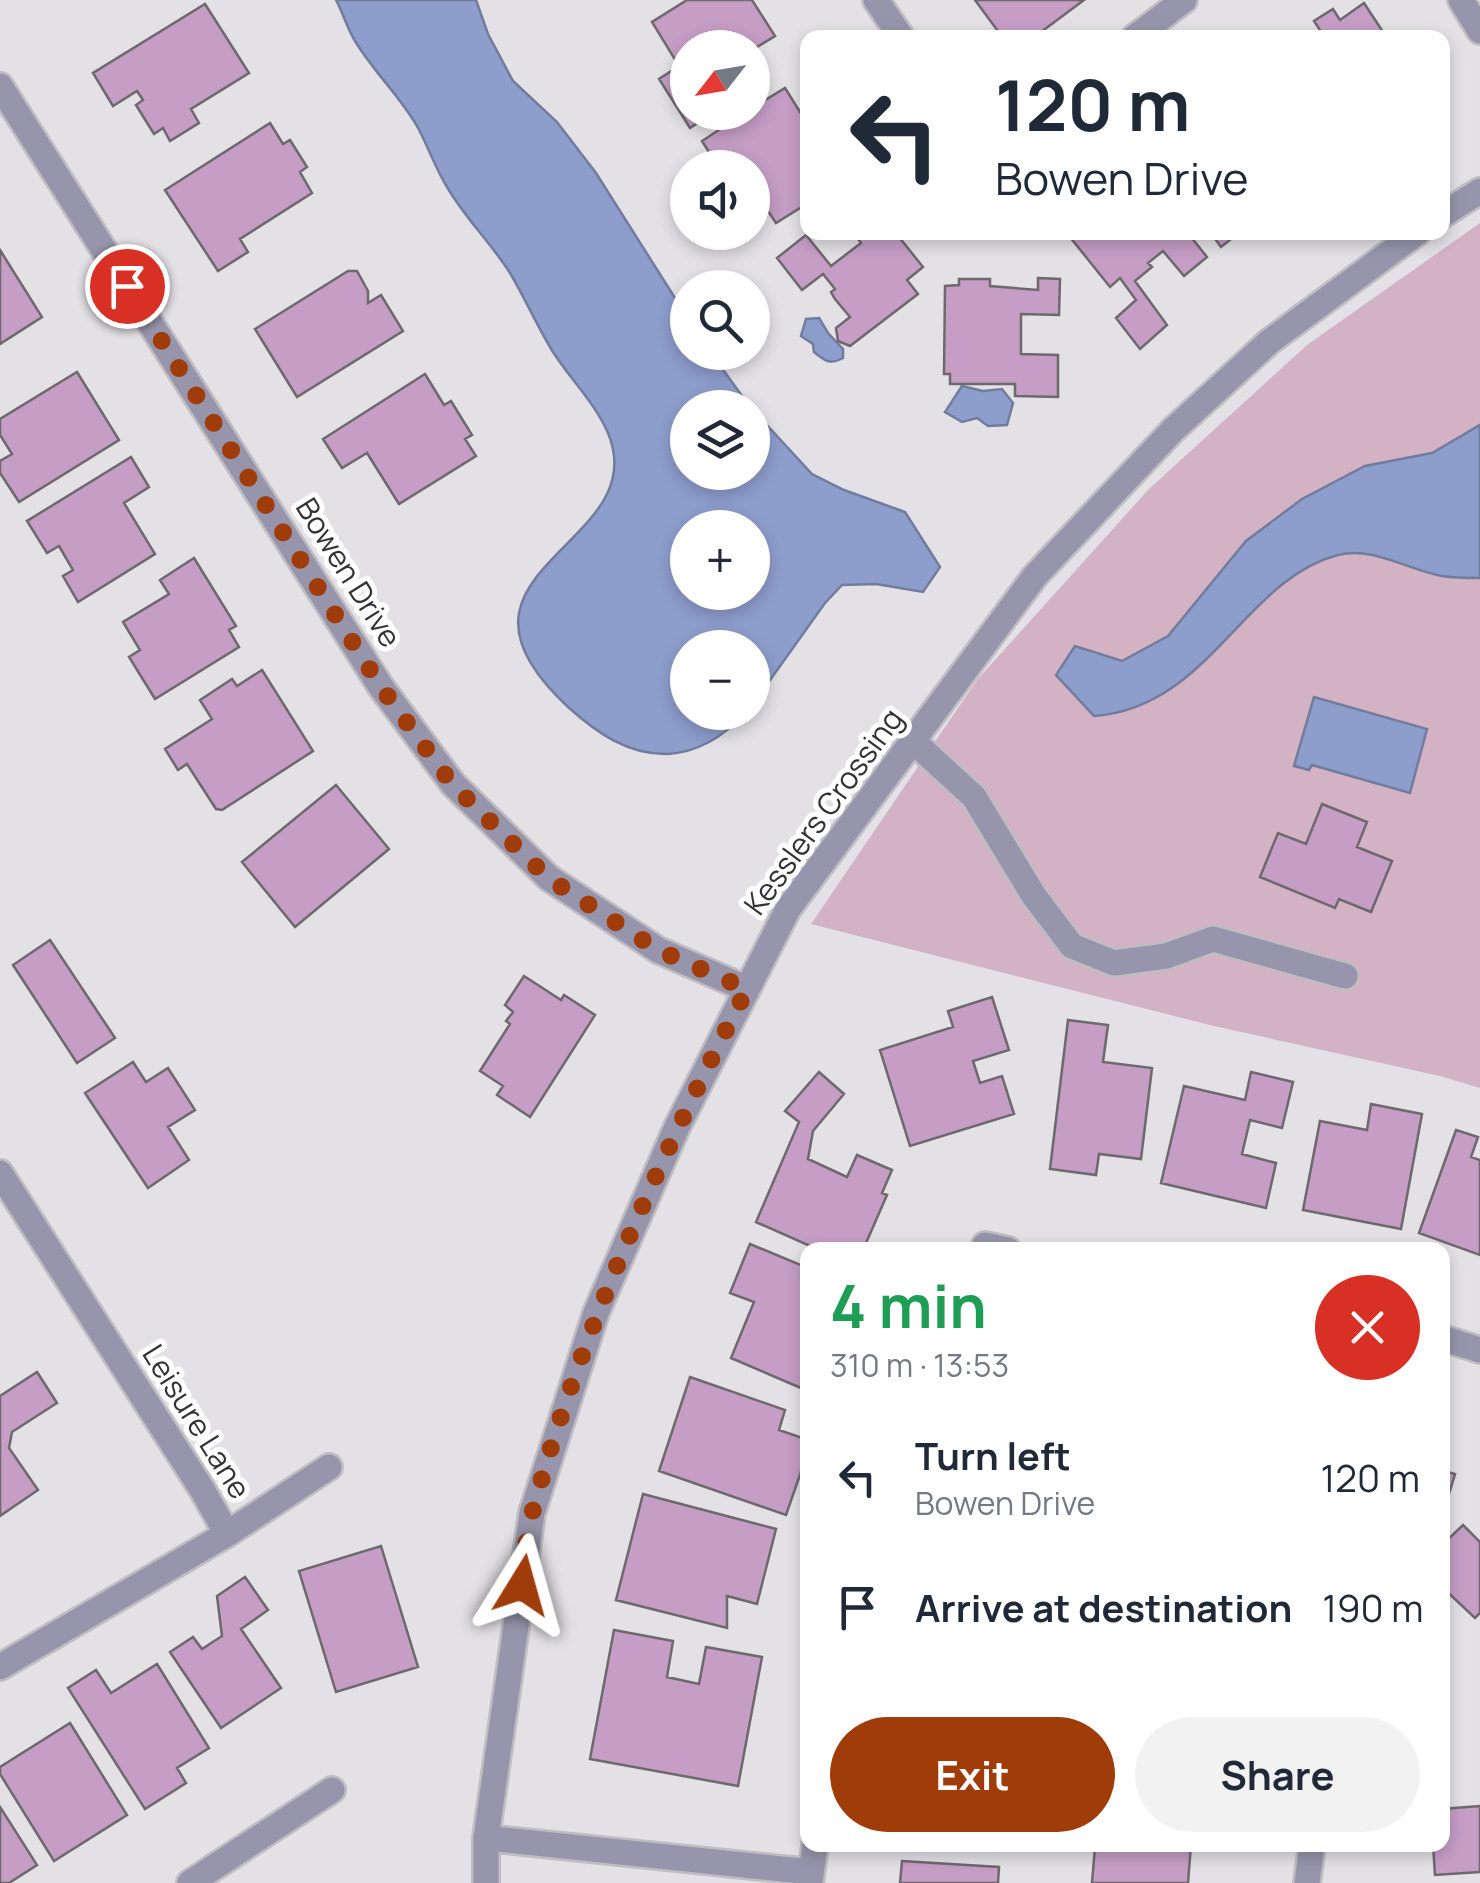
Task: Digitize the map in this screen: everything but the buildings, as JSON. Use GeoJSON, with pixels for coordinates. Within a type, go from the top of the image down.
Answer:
{"type":"FeatureCollection","features":[{"type":"Feature","properties":{"kind":"street"},"geometry":{"type":"LineString","coordinates":[[876,0],[897,30]]}},
{"type":"Feature","properties":{"kind":"street"},"geometry":{"type":"LineString","coordinates":[[1145,30],[1184,0]]}},
{"type":"Feature","properties":{"kind":"street"},"geometry":{"type":"LineString","coordinates":[[1461,0],[1480,31]]}},
{"type":"Feature","properties":{"kind":"street","name":"Bowen Drive"},"geometry":{"type":"LineString","coordinates":[[0,86],[381,687],[452,784],[548,878],[658,950],[747,989]]}},
{"type":"Feature","properties":{"kind":"street"},"geometry":{"type":"LineString","coordinates":[[1450,209],[1480,190]]}},
{"type":"Feature","properties":{"kind":"street","name":"Kesslers Crossing"},"geometry":{"type":"LineString","coordinates":[[486,1883],[486,1838],[532,1513],[596,1313],[677,1127],[788,910],[1034,576],[1173,430],[1269,342],[1407,240]]}},
{"type":"Feature","properties":{"kind":"street"},"geometry":{"type":"LineString","coordinates":[[914,742],[974,797],[1034,896],[1072,946],[1114,962],[1166,956],[1213,939],[1345,976]]}},
{"type":"Feature","properties":{"kind":"street","name":"Leisure Lane"},"geometry":{"type":"LineString","coordinates":[[0,1174],[226,1534],[0,1667]]}},
{"type":"Feature","properties":{"kind":"street"},"geometry":{"type":"LineString","coordinates":[[1450,1341],[1480,1350]]}},
{"type":"Feature","properties":{"kind":"street"},"geometry":{"type":"LineString","coordinates":[[226,1534],[329,1467]]}},
{"type":"Feature","properties":{"kind":"street"},"geometry":{"type":"LineString","coordinates":[[190,1883],[332,1790]]}},
{"type":"Feature","properties":{"kind":"street"},"geometry":{"type":"LineString","coordinates":[[486,1838],[810,1878],[814,1852]]}},
{"type":"Feature","properties":{"kind":"street"},"geometry":{"type":"LineString","coordinates":[[1307,1883],[1311,1852]]}},
{"type":"Feature","properties":{"kind":"shaded area"},"geometry":{"type":"Polygon","coordinates":[[[1480,223],[1480,1088],[1214,1026],[811,924],[977,680],[1149,489],[1307,345],[1480,223]]]}},
{"type":"Feature","properties":{"kind":"water"},"geometry":{"type":"Polygon","coordinates":[[[336,0],[476,0],[488,34],[513,81],[557,122],[596,173],[670,290],[670,370],[723,370],[738,390],[670,390],[670,490],[770,490],[770,428],[812,474],[905,512],[940,567],[923,592],[876,584],[842,585],[770,680],[770,630],[670,630],[670,730],[726,730],[690,750],[668,754],[640,751],[602,734],[568,707],[529,660],[518,622],[528,590],[601,504],[614,472],[608,433],[553,352],[510,273],[447,187],[410,115],[355,41],[336,0]]]}},
{"type":"Feature","properties":{"kind":"water"},"geometry":{"type":"Polygon","coordinates":[[[819,318],[843,349],[843,358],[825,360],[801,336],[806,319],[819,318]]]}},
{"type":"Feature","properties":{"kind":"water"},"geometry":{"type":"Polygon","coordinates":[[[962,386],[983,391],[1002,389],[1013,403],[1007,425],[988,426],[977,418],[962,422],[945,412],[962,386]]]}},
{"type":"Feature","properties":{"kind":"water"},"geometry":{"type":"Polygon","coordinates":[[[1480,425],[1480,578],[1442,576],[1377,556],[1338,555],[1305,568],[1276,589],[1197,668],[1167,691],[1134,708],[1094,716],[1056,675],[1075,646],[1122,661],[1168,636],[1246,541],[1302,499],[1365,466],[1432,453],[1480,425]]]}},
{"type":"Feature","properties":{"kind":"water"},"geometry":{"type":"Polygon","coordinates":[[[1314,697],[1427,729],[1410,793],[1312,765],[1309,770],[1294,766],[1314,697]]]}},
{"type":"Feature","properties":{"kind":"route"},"geometry":{"type":"LineString","coordinates":[[127,286],[381,687],[452,784],[548,878],[658,950],[747,989],[677,1127],[596,1313],[532,1513],[522,1585]]}}]}
